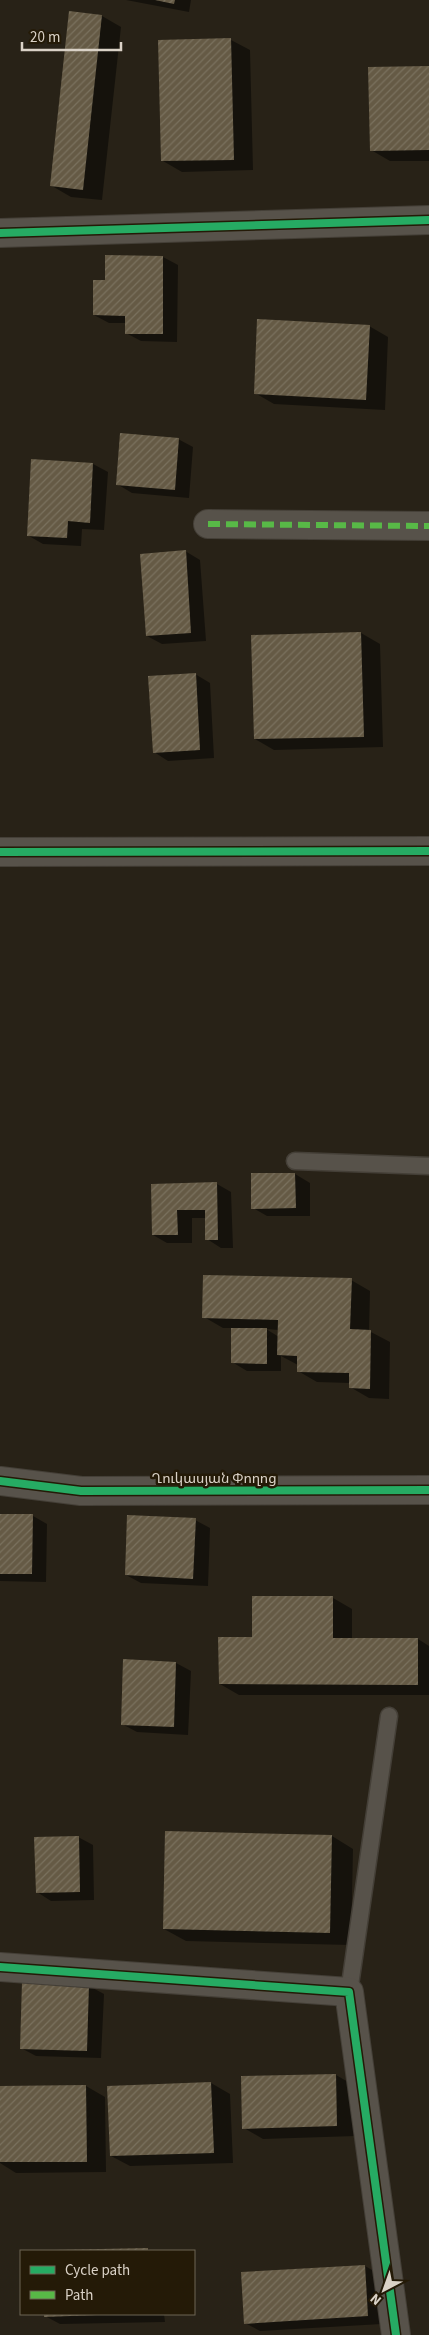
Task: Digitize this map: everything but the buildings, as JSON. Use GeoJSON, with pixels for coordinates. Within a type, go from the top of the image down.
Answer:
{"type":"FeatureCollection","features":[{"type":"Feature","properties":{"kind":"street"},"geometry":{"type":"LineString","coordinates":[[0,233],[429,220]]}},
{"type":"Feature","properties":{"kind":"street"},"geometry":{"type":"LineString","coordinates":[[208,524],[429,526]]}},
{"type":"Feature","properties":{"kind":"street"},"geometry":{"type":"LineString","coordinates":[[0,852],[429,851]]}},
{"type":"Feature","properties":{"kind":"street","name":"Ղուկասյան Փողոց"},"geometry":{"type":"LineString","coordinates":[[0,1481],[81,1491],[429,1490]]}},
{"type":"Feature","properties":{"kind":"street"},"geometry":{"type":"LineString","coordinates":[[0,1966],[349,1992],[396,2335]]}},
{"type":"Feature","properties":{"kind":"lane"},"geometry":{"type":"LineString","coordinates":[[295,1160],[429,1166]]}},
{"type":"Feature","properties":{"kind":"lane"},"geometry":{"type":"LineString","coordinates":[[349,1992],[389,1716]]}},
{"type":"Feature","properties":{"kind":"marked path"},"geometry":{"type":"LineString","coordinates":[[208,524],[429,526]]}},
{"type":"Feature","properties":{"kind":"cycle path"},"geometry":{"type":"LineString","coordinates":[[0,233],[429,220]]}},
{"type":"Feature","properties":{"kind":"cycle path"},"geometry":{"type":"LineString","coordinates":[[0,852],[429,851]]}},
{"type":"Feature","properties":{"kind":"cycle path"},"geometry":{"type":"LineString","coordinates":[[0,1481],[81,1491],[429,1490]]}},
{"type":"Feature","properties":{"kind":"cycle path"},"geometry":{"type":"LineString","coordinates":[[0,1967],[349,1992],[396,2335]]}}]}
